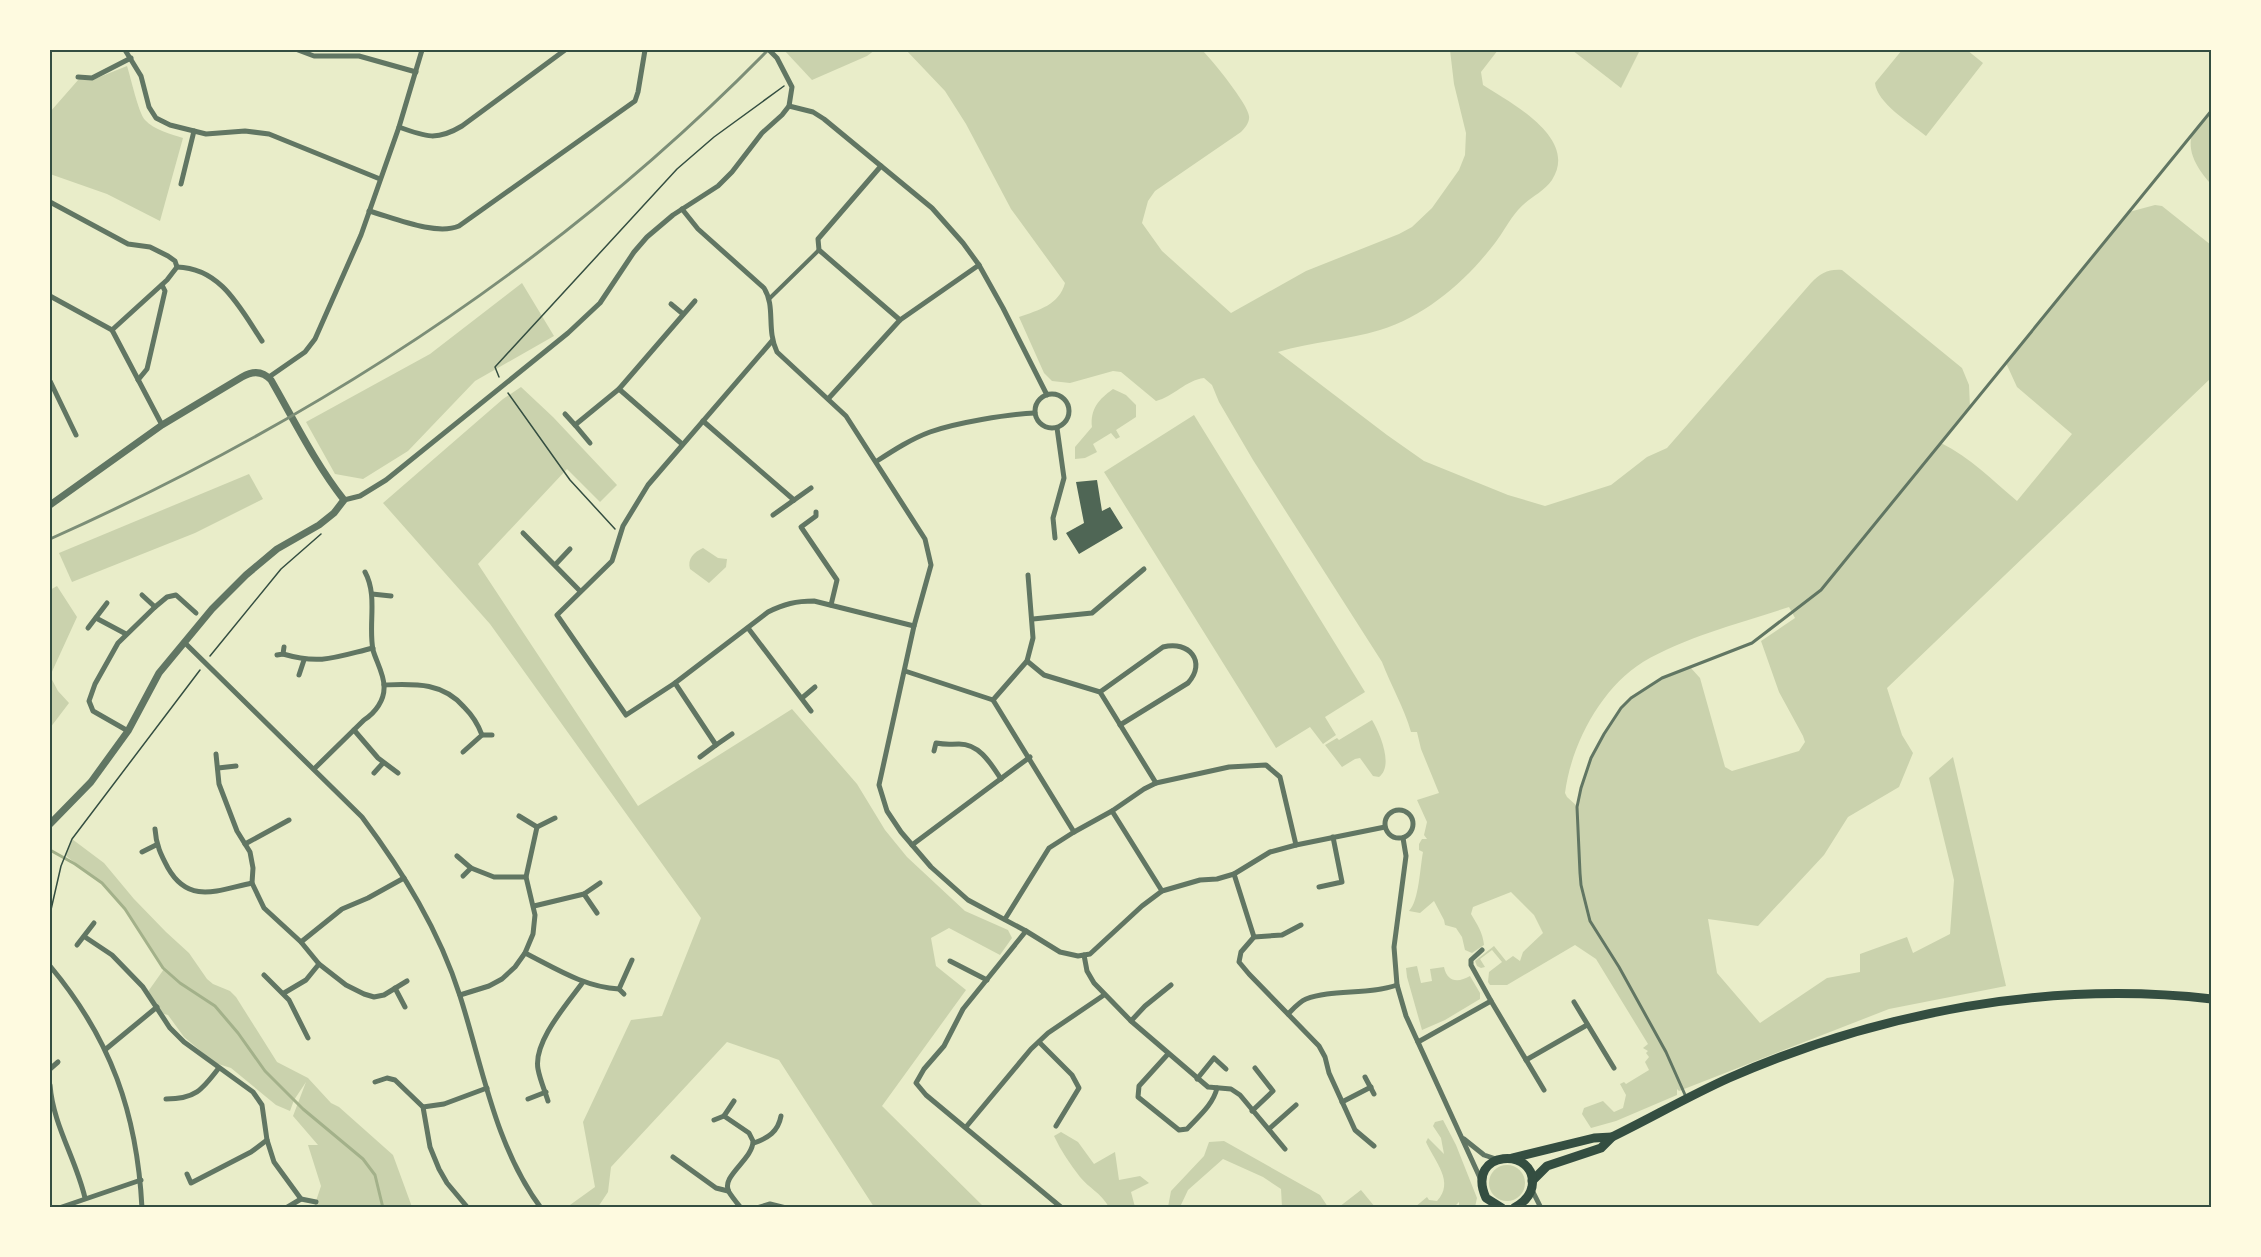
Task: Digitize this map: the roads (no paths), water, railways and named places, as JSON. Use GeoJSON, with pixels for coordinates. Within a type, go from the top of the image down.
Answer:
{"type":"FeatureCollection","features":[{"type":"Feature","properties":{"kind":"highway"},"geometry":{"type":"LineString","coordinates":[[1516,1207],[1526,1200],[1532,1185],[1547,1166],[1601,1148],[1612,1137],[1728,1078],[1853,1033],[1938,1011],[2050,996],[2153,994],[2211,999]]}},
{"type":"Feature","properties":{"kind":"highway"},"geometry":{"type":"LineString","coordinates":[[1502,1208],[1486,1203],[1482,1183],[1485,1169],[1497,1159],[1512,1158],[1583,1140],[1612,1137]]}},
{"type":"Feature","properties":{"kind":"highway"},"geometry":{"type":"LineString","coordinates":[[1512,1158],[1526,1167],[1532,1185]]}},
{"type":"Feature","properties":{"kind":"street"},"geometry":{"type":"LineString","coordinates":[[125,50],[141,76],[149,107],[156,118],[170,125],[194,131],[219,134],[245,131],[269,135],[380,179]]}},
{"type":"Feature","properties":{"kind":"street"},"geometry":{"type":"LineString","coordinates":[[298,50],[314,56],[359,56],[416,72]]}},
{"type":"Feature","properties":{"kind":"street"},"geometry":{"type":"LineString","coordinates":[[269,377],[304,352],[315,339],[361,235],[399,127],[422,50]]}},
{"type":"Feature","properties":{"kind":"street"},"geometry":{"type":"LineString","coordinates":[[399,127],[436,137],[448,134],[563,50]]}},
{"type":"Feature","properties":{"kind":"street"},"geometry":{"type":"LineString","coordinates":[[369,211],[409,223],[448,231],[459,226],[635,101],[645,50]]}},
{"type":"Feature","properties":{"kind":"street"},"geometry":{"type":"LineString","coordinates":[[51,821],[91,782],[128,731],[159,674],[184,642],[246,575],[277,549],[319,525],[334,513],[344,500],[360,496],[386,480],[568,333],[600,303],[634,252],[647,237],[682,209],[718,186],[789,106],[792,96],[790,82],[777,58],[769,50]]}},
{"type":"Feature","properties":{"kind":"street"},"geometry":{"type":"LineString","coordinates":[[78,76],[92,78],[131,58]]}},
{"type":"Feature","properties":{"kind":"street"},"geometry":{"type":"LineString","coordinates":[[789,106],[813,112],[824,119],[932,208],[979,265],[1047,395]]}},
{"type":"Feature","properties":{"kind":"street"},"geometry":{"type":"LineString","coordinates":[[181,184],[194,131]]}},
{"type":"Feature","properties":{"kind":"street"},"geometry":{"type":"LineString","coordinates":[[881,166],[818,239],[819,250],[900,320]]}},
{"type":"Feature","properties":{"kind":"street"},"geometry":{"type":"LineString","coordinates":[[50,202],[128,244],[150,248],[168,256],[175,261],[177,267]]}},
{"type":"Feature","properties":{"kind":"street"},"geometry":{"type":"LineString","coordinates":[[682,209],[698,229],[764,288],[770,298],[772,341],[777,352],[846,416],[925,539],[931,565],[914,626],[879,785],[887,812],[931,867],[959,893],[1026,930],[1060,952],[1078,956],[1090,954],[1142,906],[1162,891],[1200,880],[1217,879],[1234,874],[1270,852],[1384,827]]}},
{"type":"Feature","properties":{"kind":"street"},"geometry":{"type":"LineString","coordinates":[[770,298],[819,250]]}},
{"type":"Feature","properties":{"kind":"street"},"geometry":{"type":"LineString","coordinates":[[828,399],[900,320],[979,265]]}},
{"type":"Feature","properties":{"kind":"street"},"geometry":{"type":"LineString","coordinates":[[112,330],[162,285],[177,267]]}},
{"type":"Feature","properties":{"kind":"street"},"geometry":{"type":"LineString","coordinates":[[177,267],[188,267],[202,272],[229,290],[262,340]]}},
{"type":"Feature","properties":{"kind":"street"},"geometry":{"type":"LineString","coordinates":[[138,380],[147,369],[165,291],[162,285]]}},
{"type":"Feature","properties":{"kind":"street"},"geometry":{"type":"LineString","coordinates":[[50,296],[112,330],[162,425]]}},
{"type":"Feature","properties":{"kind":"street"},"geometry":{"type":"LineString","coordinates":[[575,425],[619,388],[695,302]]}},
{"type":"Feature","properties":{"kind":"street"},"geometry":{"type":"LineString","coordinates":[[671,304],[683,314]]}},
{"type":"Feature","properties":{"kind":"street"},"geometry":{"type":"LineString","coordinates":[[772,341],[648,485],[623,525],[612,561],[557,615],[626,716],[783,604],[814,601],[914,626]]}},
{"type":"Feature","properties":{"kind":"street"},"geometry":{"type":"LineString","coordinates":[[50,505],[162,425],[246,375],[261,372],[269,377],[299,431],[344,500]]}},
{"type":"Feature","properties":{"kind":"street"},"geometry":{"type":"LineString","coordinates":[[50,381],[75,435]]}},
{"type":"Feature","properties":{"kind":"street"},"geometry":{"type":"LineString","coordinates":[[619,388],[682,444]]}},
{"type":"Feature","properties":{"kind":"street"},"geometry":{"type":"LineString","coordinates":[[1047,395],[1058,395],[1065,399],[1069,408],[1068,419],[1057,428],[1044,426],[1038,421],[1035,413],[1038,401],[1047,395]]}},
{"type":"Feature","properties":{"kind":"street"},"geometry":{"type":"LineString","coordinates":[[877,461],[897,448],[930,432],[1019,414],[1035,413]]}},
{"type":"Feature","properties":{"kind":"street"},"geometry":{"type":"LineString","coordinates":[[565,414],[590,442]]}},
{"type":"Feature","properties":{"kind":"street"},"geometry":{"type":"LineString","coordinates":[[703,421],[794,500]]}},
{"type":"Feature","properties":{"kind":"street"},"geometry":{"type":"LineString","coordinates":[[1054,538],[1053,518],[1064,478],[1057,428]]}},
{"type":"Feature","properties":{"kind":"street"},"geometry":{"type":"LineString","coordinates":[[773,515],[811,488]]}},
{"type":"Feature","properties":{"kind":"street"},"geometry":{"type":"LineString","coordinates":[[816,512],[816,516],[801,527],[837,580],[831,605]]}},
{"type":"Feature","properties":{"kind":"street"},"geometry":{"type":"LineString","coordinates":[[523,533],[580,591]]}},
{"type":"Feature","properties":{"kind":"street"},"geometry":{"type":"LineString","coordinates":[[555,565],[570,549]]}},
{"type":"Feature","properties":{"kind":"street"},"geometry":{"type":"LineString","coordinates":[[1033,619],[1092,613],[1144,569]]}},
{"type":"Feature","properties":{"kind":"street"},"geometry":{"type":"LineString","coordinates":[[314,769],[374,714],[381,701],[384,685],[373,648],[372,594],[365,572]]}},
{"type":"Feature","properties":{"kind":"street"},"geometry":{"type":"LineString","coordinates":[[993,700],[1027,661],[1033,638],[1028,575]]}},
{"type":"Feature","properties":{"kind":"street"},"geometry":{"type":"LineString","coordinates":[[372,594],[391,596]]}},
{"type":"Feature","properties":{"kind":"street"},"geometry":{"type":"LineString","coordinates":[[142,595],[155,607]]}},
{"type":"Feature","properties":{"kind":"street"},"geometry":{"type":"LineString","coordinates":[[128,731],[93,711],[89,701],[95,684],[118,643],[167,597],[176,595],[196,613]]}},
{"type":"Feature","properties":{"kind":"street"},"geometry":{"type":"LineString","coordinates":[[88,628],[107,603]]}},
{"type":"Feature","properties":{"kind":"street"},"geometry":{"type":"LineString","coordinates":[[96,618],[126,634]]}},
{"type":"Feature","properties":{"kind":"street"},"geometry":{"type":"LineString","coordinates":[[748,628],[812,711]]}},
{"type":"Feature","properties":{"kind":"street"},"geometry":{"type":"LineString","coordinates":[[184,642],[362,817],[404,878],[428,918],[448,963],[508,1151],[541,1208]]}},
{"type":"Feature","properties":{"kind":"street"},"geometry":{"type":"LineString","coordinates":[[1100,692],[1163,647],[1180,646],[1189,650],[1195,657],[1195,673],[1188,683],[1120,725]]}},
{"type":"Feature","properties":{"kind":"street"},"geometry":{"type":"LineString","coordinates":[[284,647],[280,655],[320,661],[373,648]]}},
{"type":"Feature","properties":{"kind":"street"},"geometry":{"type":"LineString","coordinates":[[299,675],[304,660]]}},
{"type":"Feature","properties":{"kind":"street"},"geometry":{"type":"LineString","coordinates":[[1027,661],[1044,675],[1100,692],[1156,783]]}},
{"type":"Feature","properties":{"kind":"street"},"geometry":{"type":"LineString","coordinates":[[905,671],[993,700],[1074,831]]}},
{"type":"Feature","properties":{"kind":"street"},"geometry":{"type":"LineString","coordinates":[[675,683],[716,745]]}},
{"type":"Feature","properties":{"kind":"street"},"geometry":{"type":"LineString","coordinates":[[384,685],[436,686],[448,692],[472,716],[482,735]]}},
{"type":"Feature","properties":{"kind":"street"},"geometry":{"type":"LineString","coordinates":[[802,698],[815,687]]}},
{"type":"Feature","properties":{"kind":"street"},"geometry":{"type":"LineString","coordinates":[[354,730],[383,763],[398,773]]}},
{"type":"Feature","properties":{"kind":"street"},"geometry":{"type":"LineString","coordinates":[[700,757],[732,734]]}},
{"type":"Feature","properties":{"kind":"street"},"geometry":{"type":"LineString","coordinates":[[463,752],[482,735],[492,735]]}},
{"type":"Feature","properties":{"kind":"street"},"geometry":{"type":"LineString","coordinates":[[934,751],[936,743],[949,746],[960,744],[975,748],[985,756],[1001,779]]}},
{"type":"Feature","properties":{"kind":"street"},"geometry":{"type":"LineString","coordinates":[[216,754],[219,784],[237,831],[250,852],[253,868],[252,884],[264,908],[301,942],[319,964],[346,985],[374,997],[384,995],[407,981]]}},
{"type":"Feature","properties":{"kind":"street"},"geometry":{"type":"LineString","coordinates":[[912,845],[1030,757]]}},
{"type":"Feature","properties":{"kind":"street"},"geometry":{"type":"LineString","coordinates":[[374,773],[383,763]]}},
{"type":"Feature","properties":{"kind":"street"},"geometry":{"type":"LineString","coordinates":[[1005,919],[1049,848],[1156,783],[1229,767],[1266,765],[1280,777],[1296,845]]}},
{"type":"Feature","properties":{"kind":"street"},"geometry":{"type":"LineString","coordinates":[[218,768],[236,766]]}},
{"type":"Feature","properties":{"kind":"street"},"geometry":{"type":"LineString","coordinates":[[1401,809],[1412,818],[1413,828],[1403,838],[1389,835],[1384,827],[1385,818],[1392,811],[1401,809]]}},
{"type":"Feature","properties":{"kind":"street"},"geometry":{"type":"LineString","coordinates":[[1112,811],[1162,891]]}},
{"type":"Feature","properties":{"kind":"street"},"geometry":{"type":"LineString","coordinates":[[519,816],[537,827]]}},
{"type":"Feature","properties":{"kind":"street"},"geometry":{"type":"LineString","coordinates":[[537,827],[555,818]]}},
{"type":"Feature","properties":{"kind":"street"},"geometry":{"type":"LineString","coordinates":[[245,844],[289,820]]}},
{"type":"Feature","properties":{"kind":"street"},"geometry":{"type":"LineString","coordinates":[[460,995],[489,986],[502,979],[525,953],[533,934],[534,906],[526,877],[537,827]]}},
{"type":"Feature","properties":{"kind":"street"},"geometry":{"type":"LineString","coordinates":[[155,829],[156,845],[173,876],[187,889],[203,892],[252,884]]}},
{"type":"Feature","properties":{"kind":"street"},"geometry":{"type":"LineString","coordinates":[[1319,887],[1342,882],[1333,837]]}},
{"type":"Feature","properties":{"kind":"street"},"geometry":{"type":"LineString","coordinates":[[1403,838],[1406,856],[1394,947],[1397,986],[1406,1016],[1482,1183]]}},
{"type":"Feature","properties":{"kind":"street"},"geometry":{"type":"LineString","coordinates":[[142,852],[156,845]]}},
{"type":"Feature","properties":{"kind":"street"},"geometry":{"type":"LineString","coordinates":[[457,856],[471,868],[501,878],[526,877]]}},
{"type":"Feature","properties":{"kind":"street"},"geometry":{"type":"LineString","coordinates":[[463,876],[471,868]]}},
{"type":"Feature","properties":{"kind":"street"},"geometry":{"type":"LineString","coordinates":[[1234,874],[1254,937]]}},
{"type":"Feature","properties":{"kind":"street"},"geometry":{"type":"LineString","coordinates":[[301,942],[342,909],[404,878]]}},
{"type":"Feature","properties":{"kind":"street"},"geometry":{"type":"LineString","coordinates":[[534,906],[584,894],[600,883]]}},
{"type":"Feature","properties":{"kind":"street"},"geometry":{"type":"LineString","coordinates":[[584,894],[597,913]]}},
{"type":"Feature","properties":{"kind":"street"},"geometry":{"type":"LineString","coordinates":[[77,945],[94,923]]}},
{"type":"Feature","properties":{"kind":"street"},"geometry":{"type":"LineString","coordinates":[[1301,925],[1282,935],[1254,937],[1241,952],[1239,962],[1323,1052],[1329,1073],[1355,1130],[1374,1146]]}},
{"type":"Feature","properties":{"kind":"street"},"geometry":{"type":"LineString","coordinates":[[1026,930],[963,1009],[944,1046],[917,1080],[920,1090],[1062,1208]]}},
{"type":"Feature","properties":{"kind":"street"},"geometry":{"type":"LineString","coordinates":[[85,937],[112,955],[143,987],[170,1028],[184,1042],[253,1092],[262,1105],[267,1140],[274,1162],[301,1199]]}},
{"type":"Feature","properties":{"kind":"street"},"geometry":{"type":"LineString","coordinates":[[1482,950],[1471,960],[1471,965],[1544,1090]]}},
{"type":"Feature","properties":{"kind":"street"},"geometry":{"type":"LineString","coordinates":[[525,953],[583,982],[619,989],[624,994]]}},
{"type":"Feature","properties":{"kind":"street"},"geometry":{"type":"LineString","coordinates":[[1084,955],[1088,971],[1104,995],[1197,1079],[1208,1087],[1231,1089],[1240,1095],[1285,1149]]}},
{"type":"Feature","properties":{"kind":"street"},"geometry":{"type":"LineString","coordinates":[[619,989],[632,960]]}},
{"type":"Feature","properties":{"kind":"street"},"geometry":{"type":"LineString","coordinates":[[950,961],[987,980]]}},
{"type":"Feature","properties":{"kind":"street"},"geometry":{"type":"LineString","coordinates":[[284,993],[306,980],[319,964]]}},
{"type":"Feature","properties":{"kind":"street"},"geometry":{"type":"LineString","coordinates":[[50,966],[74,997],[106,1048],[124,1095],[141,1180],[142,1208]]}},
{"type":"Feature","properties":{"kind":"street"},"geometry":{"type":"LineString","coordinates":[[264,975],[274,987],[284,993],[306,1036],[313,1029]]}},
{"type":"Feature","properties":{"kind":"street"},"geometry":{"type":"LineString","coordinates":[[548,1101],[538,1069],[538,1057],[543,1040],[583,982]]}},
{"type":"Feature","properties":{"kind":"street"},"geometry":{"type":"LineString","coordinates":[[1131,1021],[1170,985]]}},
{"type":"Feature","properties":{"kind":"street"},"geometry":{"type":"LineString","coordinates":[[1288,1014],[1305,999],[1397,986]]}},
{"type":"Feature","properties":{"kind":"street"},"geometry":{"type":"LineString","coordinates":[[395,988],[405,1006]]}},
{"type":"Feature","properties":{"kind":"street"},"geometry":{"type":"LineString","coordinates":[[966,1127],[1039,1042],[1071,1016],[1104,995]]}},
{"type":"Feature","properties":{"kind":"street"},"geometry":{"type":"LineString","coordinates":[[1418,1042],[1491,1000]]}},
{"type":"Feature","properties":{"kind":"street"},"geometry":{"type":"LineString","coordinates":[[1574,1002],[1614,1068]]}},
{"type":"Feature","properties":{"kind":"street"},"geometry":{"type":"LineString","coordinates":[[106,1048],[157,1007]]}},
{"type":"Feature","properties":{"kind":"street"},"geometry":{"type":"LineString","coordinates":[[1526,1060],[1587,1025]]}},
{"type":"Feature","properties":{"kind":"street"},"geometry":{"type":"LineString","coordinates":[[1039,1042],[1072,1075],[1079,1088],[1056,1126]]}},
{"type":"Feature","properties":{"kind":"street"},"geometry":{"type":"LineString","coordinates":[[1168,1054],[1139,1086],[1138,1097],[1179,1130],[1187,1130],[1214,1097],[1217,1088]]}},
{"type":"Feature","properties":{"kind":"street"},"geometry":{"type":"LineString","coordinates":[[1197,1079],[1214,1058],[1226,1069]]}},
{"type":"Feature","properties":{"kind":"street"},"geometry":{"type":"LineString","coordinates":[[50,1069],[58,1062]]}},
{"type":"Feature","properties":{"kind":"street"},"geometry":{"type":"LineString","coordinates":[[1252,1110],[1274,1091],[1255,1068]]}},
{"type":"Feature","properties":{"kind":"street"},"geometry":{"type":"LineString","coordinates":[[166,1099],[178,1099],[201,1091],[219,1069]]}},
{"type":"Feature","properties":{"kind":"street"},"geometry":{"type":"LineString","coordinates":[[1365,1077],[1374,1094]]}},
{"type":"Feature","properties":{"kind":"street"},"geometry":{"type":"LineString","coordinates":[[375,1082],[387,1078],[395,1080],[423,1107],[430,1147],[438,1169],[468,1208]]}},
{"type":"Feature","properties":{"kind":"street"},"geometry":{"type":"LineString","coordinates":[[50,1085],[52,1107],[57,1124],[79,1174],[85,1198]]}},
{"type":"Feature","properties":{"kind":"street"},"geometry":{"type":"LineString","coordinates":[[423,1107],[444,1104],[487,1088]]}},
{"type":"Feature","properties":{"kind":"street"},"geometry":{"type":"LineString","coordinates":[[1342,1102],[1371,1088]]}},
{"type":"Feature","properties":{"kind":"street"},"geometry":{"type":"LineString","coordinates":[[528,1099],[546,1092]]}},
{"type":"Feature","properties":{"kind":"street"},"geometry":{"type":"LineString","coordinates":[[714,1120],[724,1116],[734,1101]]}},
{"type":"Feature","properties":{"kind":"street"},"geometry":{"type":"LineString","coordinates":[[1269,1129],[1296,1105]]}},
{"type":"Feature","properties":{"kind":"street"},"geometry":{"type":"LineString","coordinates":[[724,1116],[749,1133],[754,1143]]}},
{"type":"Feature","properties":{"kind":"street"},"geometry":{"type":"LineString","coordinates":[[741,1208],[728,1191],[728,1181],[748,1156],[754,1143],[770,1137],[778,1127],[781,1116]]}},
{"type":"Feature","properties":{"kind":"street"},"geometry":{"type":"LineString","coordinates":[[50,1126],[57,1124]]}},
{"type":"Feature","properties":{"kind":"street"},"geometry":{"type":"LineString","coordinates":[[1462,1138],[1484,1155],[1497,1159]]}},
{"type":"Feature","properties":{"kind":"street"},"geometry":{"type":"LineString","coordinates":[[187,1174],[191,1183],[250,1152],[267,1140]]}},
{"type":"Feature","properties":{"kind":"street"},"geometry":{"type":"LineString","coordinates":[[673,1157],[716,1188],[728,1191]]}},
{"type":"Feature","properties":{"kind":"street"},"geometry":{"type":"LineString","coordinates":[[59,1208],[141,1180]]}},
{"type":"Feature","properties":{"kind":"street"},"geometry":{"type":"LineString","coordinates":[[1532,1185],[1541,1208]]}},
{"type":"Feature","properties":{"kind":"street"},"geometry":{"type":"LineString","coordinates":[[286,1208],[301,1199],[316,1202]]}},
{"type":"Feature","properties":{"kind":"street"},"geometry":{"type":"LineString","coordinates":[[757,1208],[770,1204],[786,1208]]}},
{"type":"Feature","properties":{"kind":"lane"},"geometry":{"type":"LineString","coordinates":[[1687,1098],[1666,1051],[1619,967],[1590,921],[1581,885],[1577,807],[1591,758],[1621,708],[1641,690],[1662,678],[1752,643],[1821,590],[2211,110]]}},
{"type":"Feature","properties":{"kind":"waterway"},"geometry":{"type":"LineString","coordinates":[[50,850],[102,883],[125,909],[163,968],[180,983],[215,1006],[265,1071],[303,1109],[363,1159],[375,1175],[383,1208]]}},
{"type":"Feature","properties":{"kind":"railway"},"geometry":{"type":"LineString","coordinates":[[50,539],[246,442],[340,387],[432,328],[521,265],[607,198],[689,126],[768,50]]}}]}
